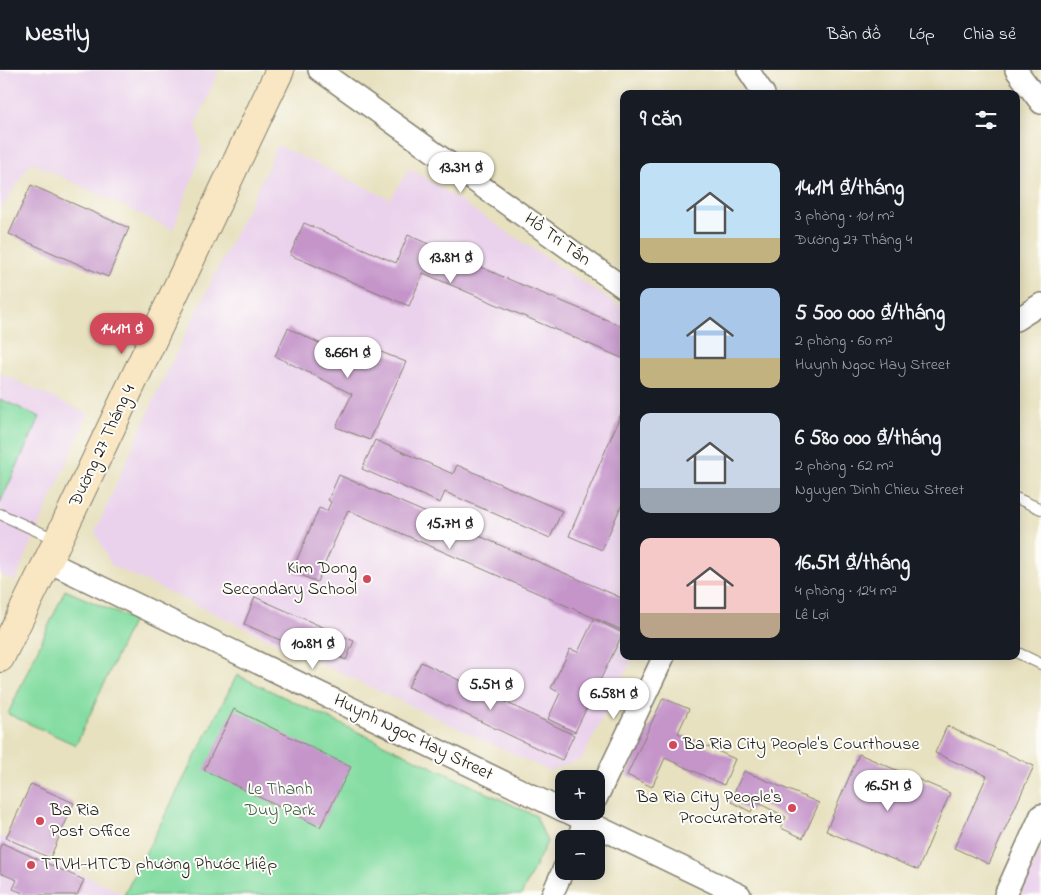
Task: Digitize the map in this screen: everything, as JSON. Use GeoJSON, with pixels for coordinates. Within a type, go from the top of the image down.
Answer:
{"type":"FeatureCollection","features":[{"type":"Feature","properties":{"kind":"street","name":"Đường 27 Tháng 4"},"geometry":{"type":"LineString","coordinates":[[0,658],[280,70]]}},
{"type":"Feature","properties":{"kind":"street","name":"Hồ Tri Tân"},"geometry":{"type":"LineString","coordinates":[[319,70],[620,285]]}},
{"type":"Feature","properties":{"kind":"street"},"geometry":{"type":"LineString","coordinates":[[748,70],[761,90]]}},
{"type":"Feature","properties":{"kind":"street"},"geometry":{"type":"LineString","coordinates":[[1016,70],[1041,103]]}},
{"type":"Feature","properties":{"kind":"street"},"geometry":{"type":"LineString","coordinates":[[1020,317],[1041,304]]}},
{"type":"Feature","properties":{"kind":"street","name":"Huynh Ngoc Hay Street"},"geometry":{"type":"LineString","coordinates":[[52,551],[555,806]]}},
{"type":"Feature","properties":{"kind":"street"},"geometry":{"type":"LineString","coordinates":[[605,780],[662,660]]}},
{"type":"Feature","properties":{"kind":"street"},"geometry":{"type":"LineString","coordinates":[[1005,895],[1041,815]]}},
{"type":"Feature","properties":{"kind":"street","name":"Huynh Ngoc Hay Street"},"geometry":{"type":"LineString","coordinates":[[584,824],[740,895]]}},
{"type":"Feature","properties":{"kind":"street"},"geometry":{"type":"LineString","coordinates":[[552,895],[559,880]]}},
{"type":"Feature","properties":{"kind":"lane"},"geometry":{"type":"LineString","coordinates":[[1020,500],[1041,509]]}},
{"type":"Feature","properties":{"kind":"lane"},"geometry":{"type":"LineString","coordinates":[[0,514],[52,551]]}},
{"type":"Feature","properties":{"kind":"lane"},"geometry":{"type":"LineString","coordinates":[[1020,654],[1041,664]]}},
{"type":"Feature","properties":{"kind":"shaded area"},"geometry":{"type":"Polygon","coordinates":[[[0,70],[219,70],[196,124],[202,152],[173,230],[31,162],[0,211],[0,70]]]}},
{"type":"Feature","properties":{"kind":"shaded area"},"geometry":{"type":"Polygon","coordinates":[[[277,145],[390,199],[410,168],[620,306],[620,660],[632,660],[582,759],[549,771],[111,565],[95,532],[162,382],[268,167],[277,145]]]}},
{"type":"Feature","properties":{"kind":"shaded area"},"geometry":{"type":"Polygon","coordinates":[[[0,373],[88,414],[15,581],[0,574],[0,373]]]}},
{"type":"Feature","properties":{"kind":"shaded area","name":"TTVH-HTCĐ phường Phước Hiệp"},"geometry":{"type":"Polygon","coordinates":[[[0,836],[125,894],[0,895],[0,836]]]}},
{"type":"Feature","properties":{"kind":"shaded area"},"geometry":{"type":"Polygon","coordinates":[[[1041,848],[1041,895],[1021,895],[1041,848]]]}},
{"type":"Feature","properties":{"kind":"green space"},"geometry":{"type":"Polygon","coordinates":[[[0,399],[40,417],[0,503],[0,399]]]}},
{"type":"Feature","properties":{"kind":"green space"},"geometry":{"type":"Polygon","coordinates":[[[65,590],[133,620],[76,745],[8,714],[65,590]]]}},
{"type":"Feature","properties":{"kind":"green space","name":"Le Thanh Duy Park"},"geometry":{"type":"Polygon","coordinates":[[[237,675],[536,816],[547,842],[521,895],[124,895],[237,675]]]}},
{"type":"Feature","properties":{"kind":"building"},"geometry":{"type":"Polygon","coordinates":[[[31,185],[129,228],[108,277],[9,234],[31,185]]]}},
{"type":"Feature","properties":{"kind":"building"},"geometry":{"type":"Polygon","coordinates":[[[304,223],[396,263],[408,235],[620,325],[620,357],[423,273],[409,306],[290,255],[304,223]]]}},
{"type":"Feature","properties":{"kind":"building"},"geometry":{"type":"Polygon","coordinates":[[[288,328],[362,364],[371,348],[406,362],[370,440],[336,427],[352,394],[275,356],[288,328]]]}},
{"type":"Feature","properties":{"kind":"building"},"geometry":{"type":"Polygon","coordinates":[[[620,416],[620,508],[602,550],[569,536],[620,416]]]}},
{"type":"Feature","properties":{"kind":"building"},"geometry":{"type":"Polygon","coordinates":[[[375,440],[453,474],[457,465],[562,511],[550,538],[445,492],[440,503],[362,469],[375,440]]]}},
{"type":"Feature","properties":{"kind":"building"},"geometry":{"type":"Polygon","coordinates":[[[339,475],[620,597],[620,629],[348,510],[317,582],[292,571],[319,508],[327,511],[331,502],[328,500],[339,475]]]}},
{"type":"Feature","properties":{"kind":"building"},"geometry":{"type":"Polygon","coordinates":[[[255,597],[354,641],[346,660],[292,636],[289,644],[244,624],[255,597]]]}},
{"type":"Feature","properties":{"kind":"building"},"geometry":{"type":"Polygon","coordinates":[[[594,619],[620,632],[620,639],[575,732],[548,719],[560,693],[551,688],[570,649],[578,652],[594,619]]]}},
{"type":"Feature","properties":{"kind":"building"},"geometry":{"type":"Polygon","coordinates":[[[421,662],[574,735],[562,760],[408,687],[421,662]]]}},
{"type":"Feature","properties":{"kind":"building","name":"Ba Ria City People's Courthouse"},"geometry":{"type":"Polygon","coordinates":[[[663,698],[689,709],[678,733],[735,759],[724,785],[665,758],[652,787],[627,775],[663,698]]]}},
{"type":"Feature","properties":{"kind":"building"},"geometry":{"type":"Polygon","coordinates":[[[234,709],[351,767],[320,827],[204,770],[234,709]]]}},
{"type":"Feature","properties":{"kind":"building"},"geometry":{"type":"Polygon","coordinates":[[[947,726],[1034,766],[989,864],[954,848],[987,776],[935,753],[947,726]]]}},
{"type":"Feature","properties":{"kind":"building"},"geometry":{"type":"Polygon","coordinates":[[[859,754],[950,793],[918,870],[826,831],[859,754]]]}},
{"type":"Feature","properties":{"kind":"building","name":"Ba Ria City People's Procuratorate"},"geometry":{"type":"Polygon","coordinates":[[[744,771],[819,803],[803,838],[781,828],[786,817],[756,802],[751,812],[730,801],[744,771]]]}},
{"type":"Feature","properties":{"kind":"building","name":"Ba Ria Post Office"},"geometry":{"type":"Polygon","coordinates":[[[31,784],[74,803],[50,858],[6,838],[31,784]]]}},
{"type":"Feature","properties":{"kind":"building","name":"TTVH-HTCĐ phường Phước Hiệp"},"geometry":{"type":"Polygon","coordinates":[[[2,843],[84,880],[77,895],[22,895],[23,893],[13,889],[17,880],[0,873],[0,847],[2,843]]]}},
{"type":"Feature","properties":{"kind":"place","name":"Kim Dong Secondary School"},"geometry":{"type":"Point","coordinates":[367,579]}},
{"type":"Feature","properties":{"kind":"place","name":"Ba Ria City People's Courthouse"},"geometry":{"type":"Point","coordinates":[673,745]}},
{"type":"Feature","properties":{"kind":"place","name":"Ba Ria City People's Procuratorate"},"geometry":{"type":"Point","coordinates":[792,808]}},
{"type":"Feature","properties":{"kind":"place","name":"Ba Ria Post Office"},"geometry":{"type":"Point","coordinates":[40,821]}},
{"type":"Feature","properties":{"kind":"place","name":"TTVH-HTCĐ phường Phước Hiệp"},"geometry":{"type":"Point","coordinates":[31,865]}}]}
